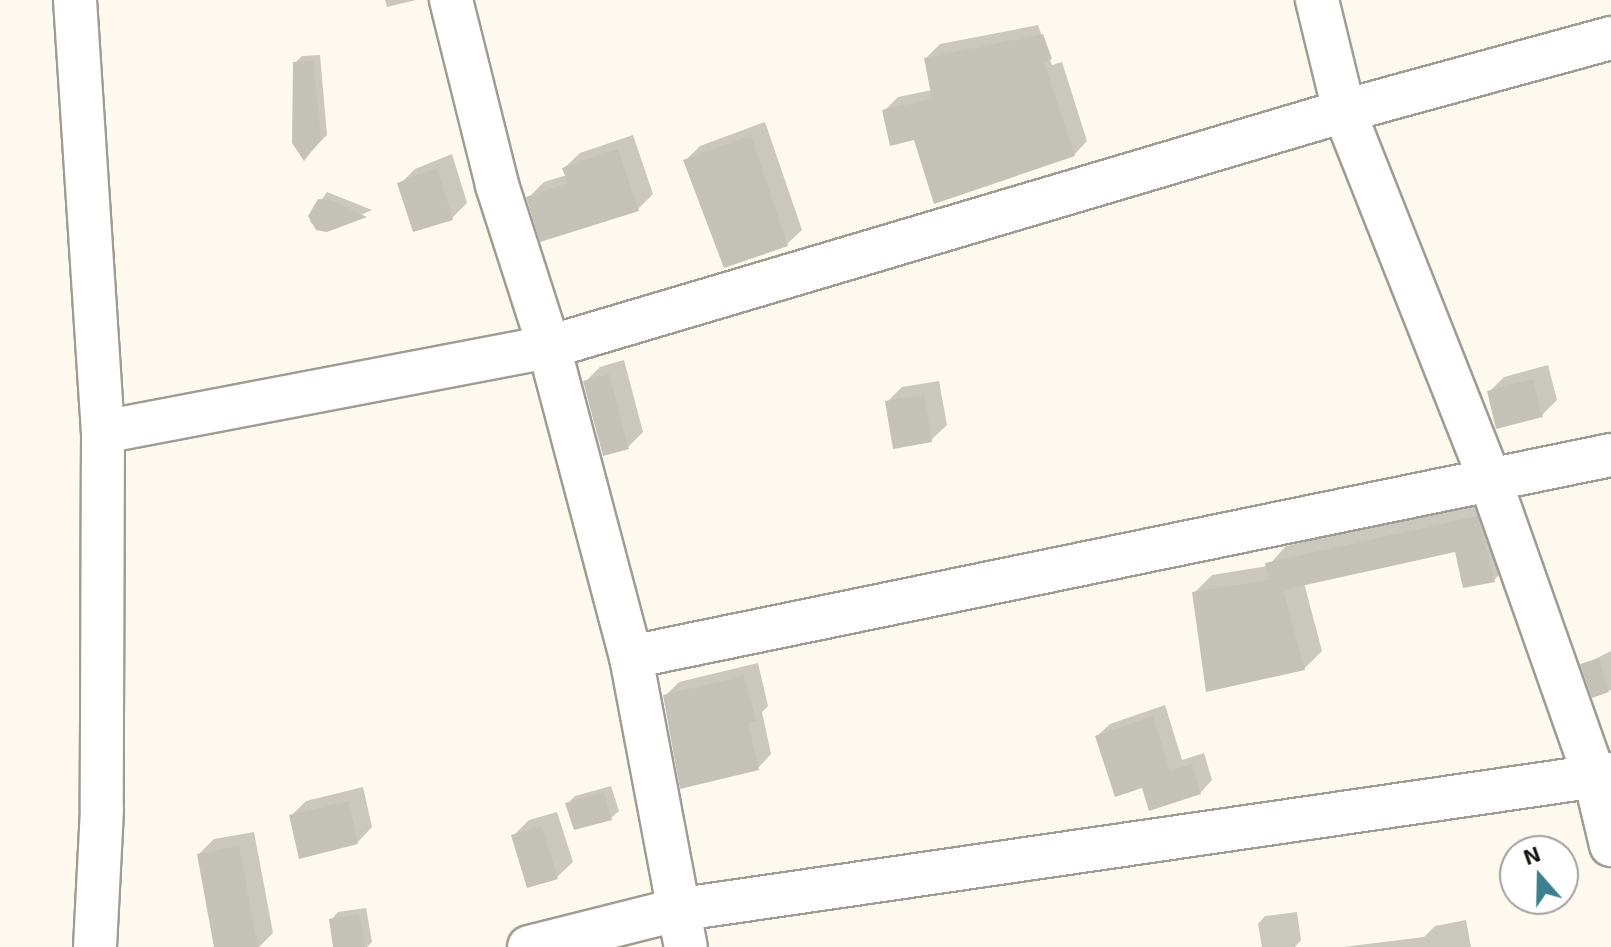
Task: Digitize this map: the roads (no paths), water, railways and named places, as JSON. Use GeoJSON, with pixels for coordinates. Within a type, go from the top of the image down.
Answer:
{"type":"FeatureCollection","features":[{"type":"Feature","properties":{"kind":"street"},"geometry":{"type":"LineString","coordinates":[[75,0],[103,432],[102,809],[95,947]]}},
{"type":"Feature","properties":{"kind":"street"},"geometry":{"type":"LineString","coordinates":[[451,0],[497,185],[549,347],[631,657],[681,928]]}},
{"type":"Feature","properties":{"kind":"street"},"geometry":{"type":"LineString","coordinates":[[1317,0],[1344,111],[1603,776],[1611,845]]}},
{"type":"Feature","properties":{"kind":"street"},"geometry":{"type":"LineString","coordinates":[[103,432],[549,347],[1344,111],[1611,38]]}},
{"type":"Feature","properties":{"kind":"street"},"geometry":{"type":"LineString","coordinates":[[631,657],[1611,455]]}},
{"type":"Feature","properties":{"kind":"street"},"geometry":{"type":"LineString","coordinates":[[529,947],[681,928],[1603,776]]}}]}
